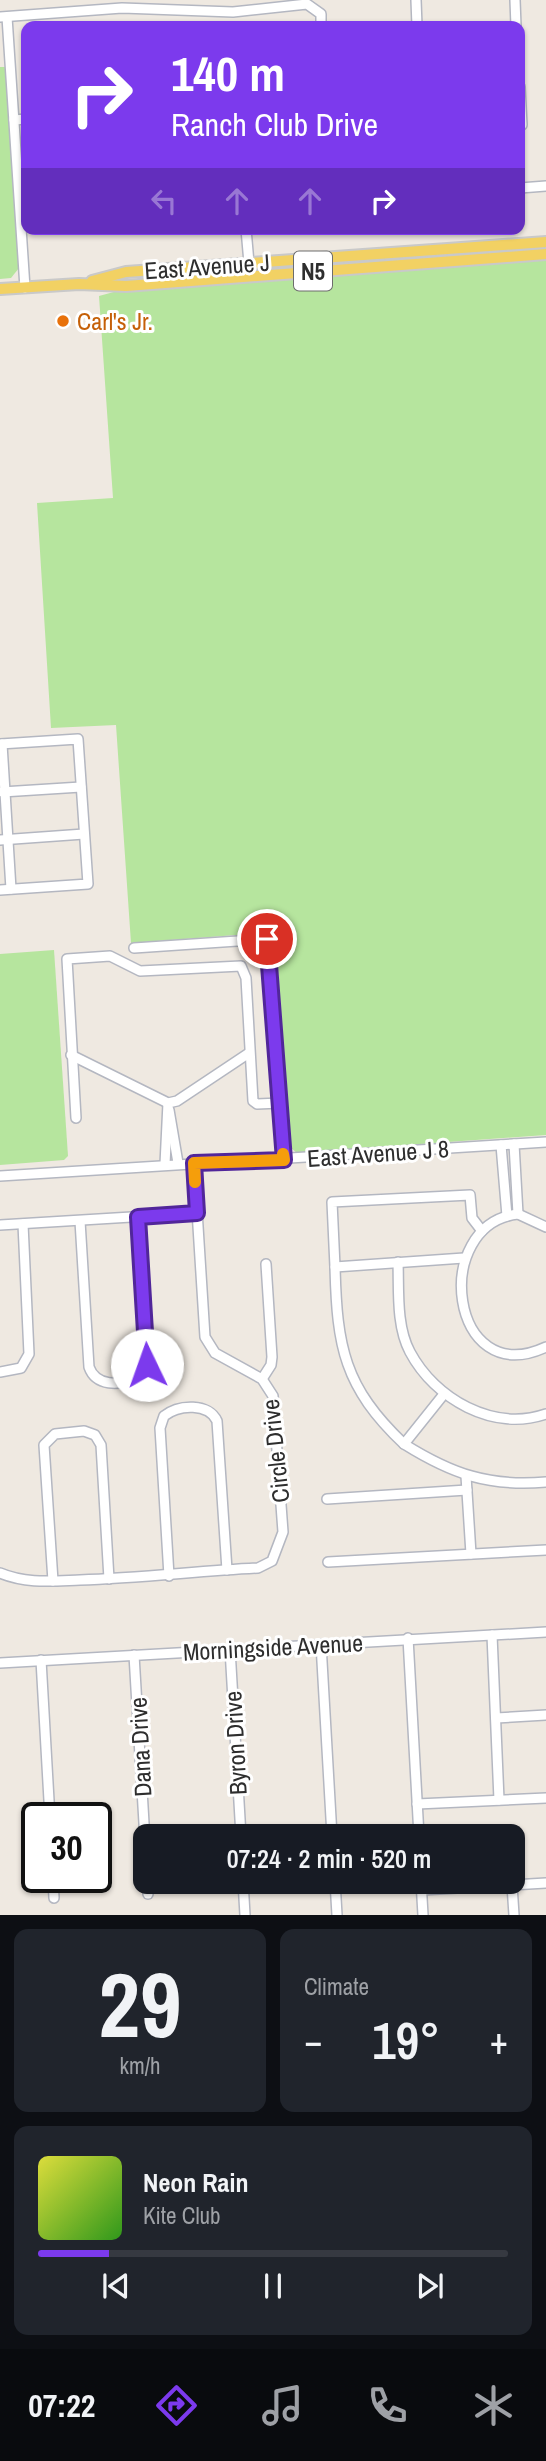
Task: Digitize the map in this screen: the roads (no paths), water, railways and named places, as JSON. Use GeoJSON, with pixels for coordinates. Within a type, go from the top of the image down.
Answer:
{"type":"FeatureCollection","features":[{"type":"Feature","properties":{"kind":"main road","name":"East Avenue J"},"geometry":{"type":"LineString","coordinates":[[79,284],[126,272],[546,242]]}},
{"type":"Feature","properties":{"kind":"main road","name":"East Avenue J"},"geometry":{"type":"LineString","coordinates":[[0,289],[79,284],[126,285],[546,254]]}},
{"type":"Feature","properties":{"kind":"street"},"geometry":{"type":"LineString","coordinates":[[75,0],[76,12]]}},
{"type":"Feature","properties":{"kind":"street"},"geometry":{"type":"LineString","coordinates":[[415,0],[417,21]]}},
{"type":"Feature","properties":{"kind":"street"},"geometry":{"type":"LineString","coordinates":[[514,0],[516,21]]}},
{"type":"Feature","properties":{"kind":"street"},"geometry":{"type":"LineString","coordinates":[[21,195],[4,17],[164,4],[233,12],[307,4],[321,14],[321,21]]}},
{"type":"Feature","properties":{"kind":"street"},"geometry":{"type":"LineString","coordinates":[[14,120],[21,119]]}},
{"type":"Feature","properties":{"kind":"street"},"geometry":{"type":"LineString","coordinates":[[525,188],[546,186]]}},
{"type":"Feature","properties":{"kind":"street"},"geometry":{"type":"LineString","coordinates":[[23,235],[24,288]]}},
{"type":"Feature","properties":{"kind":"street"},"geometry":{"type":"LineString","coordinates":[[247,235],[249,263]]}},
{"type":"Feature","properties":{"kind":"street"},"geometry":{"type":"LineString","coordinates":[[0,890],[88,884],[78,739],[1,744],[4,839],[11,889]]}},
{"type":"Feature","properties":{"kind":"street"},"geometry":{"type":"LineString","coordinates":[[3,792],[81,787]]}},
{"type":"Feature","properties":{"kind":"street"},"geometry":{"type":"LineString","coordinates":[[4,839],[84,834]]}},
{"type":"Feature","properties":{"kind":"street"},"geometry":{"type":"LineString","coordinates":[[134,948],[267,939],[284,1160]]}},
{"type":"Feature","properties":{"kind":"street"},"geometry":{"type":"LineString","coordinates":[[76,1118],[67,959],[110,956],[140,971],[241,966],[246,978],[253,1101],[257,1104],[279,1102]]}},
{"type":"Feature","properties":{"kind":"street"},"geometry":{"type":"LineString","coordinates":[[71,1055],[168,1103],[177,1101],[249,1053]]}},
{"type":"Feature","properties":{"kind":"street"},"geometry":{"type":"LineString","coordinates":[[168,1103],[176,1134],[178,1163]]}},
{"type":"Feature","properties":{"kind":"street"},"geometry":{"type":"LineString","coordinates":[[164,1164],[168,1103]]}},
{"type":"Feature","properties":{"kind":"street","name":"East Avenue J 8"},"geometry":{"type":"LineString","coordinates":[[0,1175],[178,1163],[284,1160],[546,1142]]}},
{"type":"Feature","properties":{"kind":"street"},"geometry":{"type":"LineString","coordinates":[[514,1144],[517,1214]]}},
{"type":"Feature","properties":{"kind":"street"},"geometry":{"type":"LineString","coordinates":[[501,1145],[507,1216]]}},
{"type":"Feature","properties":{"kind":"street","name":"Circle Drive"},"geometry":{"type":"LineString","coordinates":[[194,1163],[205,1338],[215,1353],[262,1380],[271,1392],[275,1406],[283,1532],[272,1561],[258,1568],[227,1570]]}},
{"type":"Feature","properties":{"kind":"street"},"geometry":{"type":"LineString","coordinates":[[481,1231],[472,1218],[470,1195],[332,1202],[336,1314],[341,1352],[374,1416],[404,1444],[428,1459],[466,1476],[501,1484],[546,1482]]}},
{"type":"Feature","properties":{"kind":"street"},"geometry":{"type":"LineString","coordinates":[[0,1225],[197,1213]]}},
{"type":"Feature","properties":{"kind":"street"},"geometry":{"type":"LineString","coordinates":[[546,1227],[517,1214],[507,1216],[481,1231],[471,1242],[464,1258],[465,1316],[471,1331],[481,1343],[511,1356],[529,1355],[546,1347]]}},
{"type":"Feature","properties":{"kind":"street"},"geometry":{"type":"LineString","coordinates":[[80,1221],[90,1371],[102,1382],[130,1381],[141,1377],[147,1365],[138,1217]]}},
{"type":"Feature","properties":{"kind":"street"},"geometry":{"type":"LineString","coordinates":[[0,1372],[21,1368],[29,1354],[23,1224]]}},
{"type":"Feature","properties":{"kind":"street"},"geometry":{"type":"LineString","coordinates":[[335,1267],[464,1258]]}},
{"type":"Feature","properties":{"kind":"street"},"geometry":{"type":"LineString","coordinates":[[398,1262],[401,1323],[410,1352],[444,1394],[470,1410],[498,1417],[546,1414]]}},
{"type":"Feature","properties":{"kind":"street"},"geometry":{"type":"LineString","coordinates":[[262,1380],[271,1365],[272,1357],[267,1264]]}},
{"type":"Feature","properties":{"kind":"street"},"geometry":{"type":"LineString","coordinates":[[404,1444],[444,1394]]}},
{"type":"Feature","properties":{"kind":"street"},"geometry":{"type":"LineString","coordinates":[[0,1573],[14,1580],[53,1581],[169,1576],[227,1570],[217,1421],[207,1409],[175,1409],[164,1416],[160,1424],[169,1576]]}},
{"type":"Feature","properties":{"kind":"street"},"geometry":{"type":"LineString","coordinates":[[53,1581],[44,1445],[52,1435],[84,1431],[95,1435],[102,1446],[109,1579]]}},
{"type":"Feature","properties":{"kind":"street"},"geometry":{"type":"LineString","coordinates":[[466,1476],[471,1554]]}},
{"type":"Feature","properties":{"kind":"street"},"geometry":{"type":"LineString","coordinates":[[327,1499],[467,1490]]}},
{"type":"Feature","properties":{"kind":"street"},"geometry":{"type":"LineString","coordinates":[[328,1562],[546,1549]]}},
{"type":"Feature","properties":{"kind":"street","name":"Morningside Avenue"},"geometry":{"type":"LineString","coordinates":[[0,1663],[546,1632]]}},
{"type":"Feature","properties":{"kind":"street"},"geometry":{"type":"LineString","coordinates":[[492,1635],[499,1800]]}},
{"type":"Feature","properties":{"kind":"street"},"geometry":{"type":"LineString","coordinates":[[408,1638],[418,1824]]}},
{"type":"Feature","properties":{"kind":"street"},"geometry":{"type":"LineString","coordinates":[[321,1644],[331,1824]]}},
{"type":"Feature","properties":{"kind":"street","name":"Byron Drive"},"geometry":{"type":"LineString","coordinates":[[230,1649],[239,1824]]}},
{"type":"Feature","properties":{"kind":"street","name":"Dana Drive"},"geometry":{"type":"LineString","coordinates":[[134,1655],[144,1824]]}},
{"type":"Feature","properties":{"kind":"street"},"geometry":{"type":"LineString","coordinates":[[41,1660],[49,1802]]}},
{"type":"Feature","properties":{"kind":"street"},"geometry":{"type":"LineString","coordinates":[[496,1718],[546,1715]]}},
{"type":"Feature","properties":{"kind":"street"},"geometry":{"type":"LineString","coordinates":[[417,1804],[546,1798]]}},
{"type":"Feature","properties":{"kind":"street"},"geometry":{"type":"LineString","coordinates":[[525,1884],[546,1883]]}},
{"type":"Feature","properties":{"kind":"street"},"geometry":{"type":"LineString","coordinates":[[54,1893],[54,1898]]}},
{"type":"Feature","properties":{"kind":"street"},"geometry":{"type":"LineString","coordinates":[[244,1894],[245,1915]]}},
{"type":"Feature","properties":{"kind":"street"},"geometry":{"type":"LineString","coordinates":[[336,1894],[337,1915]]}},
{"type":"Feature","properties":{"kind":"street"},"geometry":{"type":"LineString","coordinates":[[422,1894],[423,1915]]}},
{"type":"Feature","properties":{"kind":"street"},"geometry":{"type":"LineString","coordinates":[[512,1894],[513,1915]]}},
{"type":"Feature","properties":{"kind":"place","name":"Carl's Jr."},"geometry":{"type":"Point","coordinates":[63,321]}}]}
